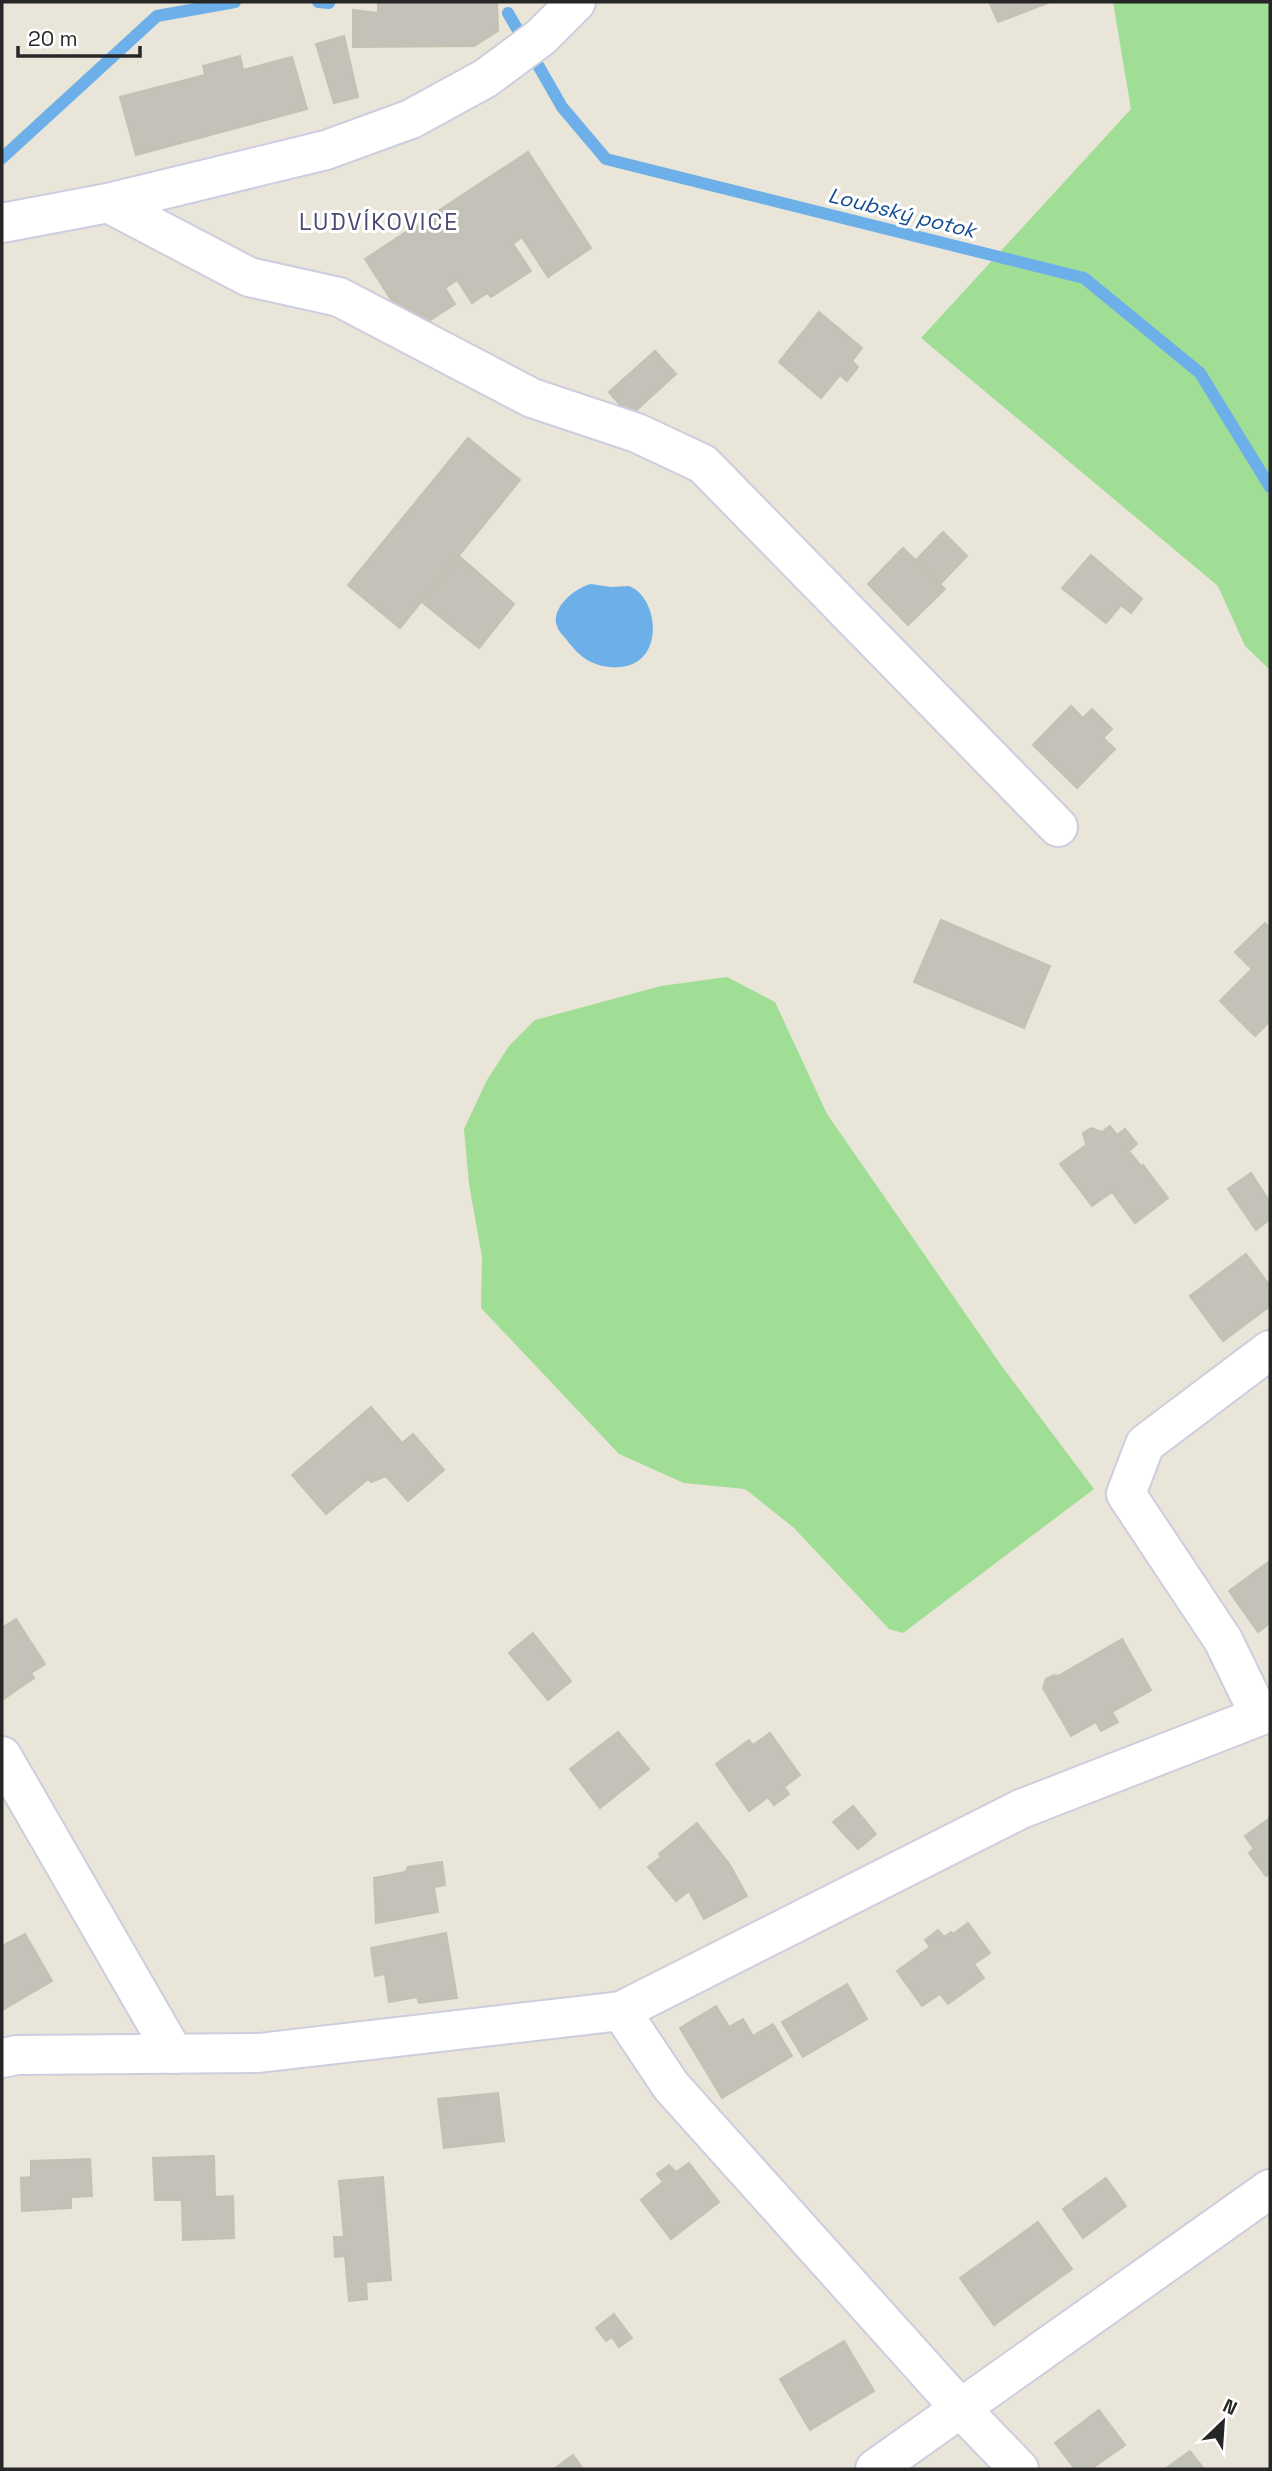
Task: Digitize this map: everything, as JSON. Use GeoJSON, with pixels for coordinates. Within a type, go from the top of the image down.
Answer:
{"type":"FeatureCollection","features":[{"type":"Feature","properties":{"kind":"street"},"geometry":{"type":"LineString","coordinates":[[2,223],[108,203],[326,150],[411,119],[486,78],[527,48],[576,2]]}},
{"type":"Feature","properties":{"kind":"street"},"geometry":{"type":"LineString","coordinates":[[108,203],[249,276],[339,297],[531,398],[637,433],[703,464],[1058,827]]}},
{"type":"Feature","properties":{"kind":"street"},"geometry":{"type":"LineString","coordinates":[[2,2058],[17,2055],[259,2053],[621,2011],[1021,1809],[1265,1717],[1223,1640],[1126,1494],[1145,1444],[1270,1350]]}},
{"type":"Feature","properties":{"kind":"street"},"geometry":{"type":"LineString","coordinates":[[2,1756],[174,2054]]}},
{"type":"Feature","properties":{"kind":"street"},"geometry":{"type":"LineString","coordinates":[[621,2011],[671,2086],[960,2408],[1019,2469]]}},
{"type":"Feature","properties":{"kind":"street"},"geometry":{"type":"LineString","coordinates":[[875,2469],[1270,2189]]}},
{"type":"Feature","properties":{"kind":"green space"},"geometry":{"type":"Polygon","coordinates":[[[1113,2],[1270,2],[1270,670],[1245,646],[1218,586],[921,338],[1131,109],[1113,2]]]}},
{"type":"Feature","properties":{"kind":"green space"},"geometry":{"type":"Polygon","coordinates":[[[727,977],[775,1002],[827,1114],[1001,1365],[1094,1489],[903,1633],[889,1629],[794,1528],[745,1489],[684,1483],[619,1454],[481,1308],[482,1257],[469,1184],[464,1129],[487,1080],[509,1046],[535,1020],[661,986],[727,977]]]}},
{"type":"Feature","properties":{"kind":"water"},"geometry":{"type":"Polygon","coordinates":[[[591,584],[629,586],[639,593],[647,604],[653,633],[650,646],[642,658],[629,665],[610,667],[596,664],[580,654],[559,631],[556,619],[561,606],[578,589],[591,584]]]}},
{"type":"Feature","properties":{"kind":"building"},"geometry":{"type":"Polygon","coordinates":[[[378,2],[497,2],[498,31],[474,46],[353,47],[353,10],[378,13],[378,2]]]}},
{"type":"Feature","properties":{"kind":"building"},"geometry":{"type":"Polygon","coordinates":[[[989,2],[1050,2],[998,22],[989,2]]]}},
{"type":"Feature","properties":{"kind":"building"},"geometry":{"type":"Polygon","coordinates":[[[344,36],[358,97],[334,103],[316,44],[344,36]]]}},
{"type":"Feature","properties":{"kind":"building"},"geometry":{"type":"Polygon","coordinates":[[[240,56],[243,70],[292,57],[307,109],[136,155],[120,97],[205,75],[203,66],[240,56]]]}},
{"type":"Feature","properties":{"kind":"building"},"geometry":{"type":"Polygon","coordinates":[[[528,152],[591,248],[548,277],[522,237],[513,244],[531,271],[491,297],[487,293],[472,303],[457,280],[445,288],[455,304],[412,332],[365,259],[528,152]]]}},
{"type":"Feature","properties":{"kind":"building"},"geometry":{"type":"Polygon","coordinates":[[[819,312],[862,348],[852,361],[858,367],[847,381],[840,375],[821,398],[779,362],[819,312]]]}},
{"type":"Feature","properties":{"kind":"building"},"geometry":{"type":"Polygon","coordinates":[[[655,351],[676,374],[630,416],[609,392],[655,351]]]}},
{"type":"Feature","properties":{"kind":"building"},"geometry":{"type":"Polygon","coordinates":[[[468,438],[520,480],[400,628],[348,585],[468,438]]]}},
{"type":"Feature","properties":{"kind":"building"},"geometry":{"type":"Polygon","coordinates":[[[943,532],[967,556],[940,584],[916,560],[943,532]]]}},
{"type":"Feature","properties":{"kind":"building"},"geometry":{"type":"Polygon","coordinates":[[[903,548],[945,589],[908,625],[868,584],[903,548]]]}},
{"type":"Feature","properties":{"kind":"building"},"geometry":{"type":"Polygon","coordinates":[[[1091,555],[1142,599],[1131,613],[1121,605],[1106,623],[1062,588],[1091,555]]]}},
{"type":"Feature","properties":{"kind":"building"},"geometry":{"type":"Polygon","coordinates":[[[459,556],[514,604],[479,648],[422,602],[459,556]]]}},
{"type":"Feature","properties":{"kind":"building"},"geometry":{"type":"Polygon","coordinates":[[[1071,706],[1083,718],[1092,709],[1112,729],[1103,738],[1115,749],[1077,788],[1033,745],[1071,706]]]}},
{"type":"Feature","properties":{"kind":"building"},"geometry":{"type":"Polygon","coordinates":[[[941,920],[1050,966],[1024,1028],[914,982],[941,920]]]}},
{"type":"Feature","properties":{"kind":"building"},"geometry":{"type":"Polygon","coordinates":[[[1265,923],[1270,928],[1270,1021],[1255,1036],[1220,1001],[1252,969],[1235,952],[1265,923]]]}},
{"type":"Feature","properties":{"kind":"building"},"geometry":{"type":"Polygon","coordinates":[[[1110,1126],[1117,1135],[1125,1129],[1137,1144],[1129,1151],[1168,1198],[1135,1223],[1112,1192],[1092,1206],[1060,1164],[1086,1145],[1083,1133],[1091,1128],[1102,1132],[1110,1126]]]}},
{"type":"Feature","properties":{"kind":"building"},"geometry":{"type":"Polygon","coordinates":[[[1251,1173],[1270,1202],[1270,1219],[1256,1230],[1228,1189],[1251,1173]]]}},
{"type":"Feature","properties":{"kind":"building"},"geometry":{"type":"Polygon","coordinates":[[[1246,1254],[1270,1286],[1270,1306],[1223,1341],[1190,1296],[1246,1254]]]}},
{"type":"Feature","properties":{"kind":"building"},"geometry":{"type":"Polygon","coordinates":[[[371,1407],[402,1443],[413,1434],[444,1470],[408,1501],[386,1476],[371,1482],[368,1479],[326,1514],[292,1475],[371,1407]]]}},
{"type":"Feature","properties":{"kind":"building"},"geometry":{"type":"Polygon","coordinates":[[[1270,1561],[1270,1623],[1258,1632],[1229,1591],[1270,1561]]]}},
{"type":"Feature","properties":{"kind":"building"},"geometry":{"type":"Polygon","coordinates":[[[16,1619],[45,1664],[31,1673],[34,1678],[2,1700],[2,1625],[3,1627],[16,1619]]]}},
{"type":"Feature","properties":{"kind":"building"},"geometry":{"type":"Polygon","coordinates":[[[533,1633],[571,1681],[548,1700],[509,1653],[533,1633]]]}},
{"type":"Feature","properties":{"kind":"building"},"geometry":{"type":"Polygon","coordinates":[[[1122,1639],[1151,1690],[1112,1712],[1118,1722],[1101,1731],[1096,1722],[1071,1736],[1043,1688],[1046,1679],[1058,1676],[1122,1639]]]}},
{"type":"Feature","properties":{"kind":"building"},"geometry":{"type":"Polygon","coordinates":[[[618,1732],[649,1769],[600,1808],[570,1769],[618,1732]]]}},
{"type":"Feature","properties":{"kind":"building"},"geometry":{"type":"Polygon","coordinates":[[[770,1733],[800,1775],[784,1787],[789,1794],[774,1805],[768,1797],[749,1811],[716,1764],[749,1740],[753,1745],[770,1733]]]}},
{"type":"Feature","properties":{"kind":"building"},"geometry":{"type":"Polygon","coordinates":[[[853,1806],[876,1834],[858,1849],[833,1822],[853,1806]]]}},
{"type":"Feature","properties":{"kind":"building"},"geometry":{"type":"Polygon","coordinates":[[[1270,1818],[1270,1873],[1266,1876],[1249,1853],[1254,1849],[1245,1836],[1270,1818]]]}},
{"type":"Feature","properties":{"kind":"building"},"geometry":{"type":"Polygon","coordinates":[[[697,1823],[730,1865],[747,1896],[704,1919],[689,1891],[676,1901],[648,1867],[661,1857],[659,1854],[697,1823]]]}},
{"type":"Feature","properties":{"kind":"building"},"geometry":{"type":"Polygon","coordinates":[[[442,1862],[445,1885],[434,1887],[438,1912],[376,1923],[374,1878],[405,1872],[408,1867],[442,1862]]]}},
{"type":"Feature","properties":{"kind":"building"},"geometry":{"type":"Polygon","coordinates":[[[968,1923],[990,1953],[974,1964],[984,1978],[948,2004],[940,1994],[922,2006],[897,1971],[930,1947],[925,1940],[938,1930],[944,1937],[968,1923]]]}},
{"type":"Feature","properties":{"kind":"building"},"geometry":{"type":"Polygon","coordinates":[[[446,1933],[457,1998],[419,2003],[417,1997],[389,2002],[385,1974],[375,1976],[371,1948],[446,1933]]]}},
{"type":"Feature","properties":{"kind":"building"},"geometry":{"type":"Polygon","coordinates":[[[25,1934],[52,1981],[4,2009],[2,1946],[25,1934]]]}},
{"type":"Feature","properties":{"kind":"building"},"geometry":{"type":"Polygon","coordinates":[[[847,1984],[867,2019],[803,2057],[782,2022],[847,1984]]]}},
{"type":"Feature","properties":{"kind":"building"},"geometry":{"type":"Polygon","coordinates":[[[716,2006],[729,2027],[743,2019],[753,2036],[773,2024],[792,2056],[722,2098],[680,2028],[716,2006]]]}},
{"type":"Feature","properties":{"kind":"building"},"geometry":{"type":"Polygon","coordinates":[[[498,2093],[504,2141],[444,2148],[438,2099],[498,2093]]]}},
{"type":"Feature","properties":{"kind":"building"},"geometry":{"type":"Polygon","coordinates":[[[214,2156],[215,2197],[233,2196],[234,2238],[183,2240],[182,2200],[155,2200],[153,2158],[214,2156]]]}},
{"type":"Feature","properties":{"kind":"building"},"geometry":{"type":"Polygon","coordinates":[[[90,2159],[92,2196],[71,2197],[71,2208],[22,2211],[21,2178],[31,2177],[31,2161],[90,2159]]]}},
{"type":"Feature","properties":{"kind":"building"},"geometry":{"type":"Polygon","coordinates":[[[689,2163],[719,2202],[671,2239],[641,2200],[663,2182],[657,2174],[669,2165],[676,2172],[689,2163]]]}},
{"type":"Feature","properties":{"kind":"building"},"geometry":{"type":"Polygon","coordinates":[[[383,2177],[391,2280],[366,2282],[367,2299],[349,2301],[345,2256],[335,2257],[334,2237],[344,2237],[339,2181],[383,2177]]]}},
{"type":"Feature","properties":{"kind":"building"},"geometry":{"type":"Polygon","coordinates":[[[1106,2178],[1126,2206],[1083,2238],[1063,2209],[1106,2178]]]}},
{"type":"Feature","properties":{"kind":"building"},"geometry":{"type":"Polygon","coordinates":[[[1038,2222],[1072,2269],[994,2325],[960,2278],[1038,2222]]]}},
{"type":"Feature","properties":{"kind":"building"},"geometry":{"type":"Polygon","coordinates":[[[614,2314],[632,2338],[619,2347],[612,2337],[606,2341],[596,2328],[614,2314]]]}},
{"type":"Feature","properties":{"kind":"building"},"geometry":{"type":"Polygon","coordinates":[[[844,2341],[874,2391],[810,2430],[780,2379],[844,2341]]]}},
{"type":"Feature","properties":{"kind":"building"},"geometry":{"type":"Polygon","coordinates":[[[1099,2410],[1125,2445],[1091,2469],[1075,2469],[1055,2443],[1099,2410]]]}},
{"type":"Feature","properties":{"kind":"building"},"geometry":{"type":"Polygon","coordinates":[[[1190,2451],[1204,2469],[1165,2469],[1190,2451]]]}},
{"type":"Feature","properties":{"kind":"building"},"geometry":{"type":"Polygon","coordinates":[[[573,2455],[583,2469],[554,2469],[573,2455]]]}},
{"type":"Feature","properties":{"kind":"waterway","name":"Loubský potok"},"geometry":{"type":"LineString","coordinates":[[2,158],[157,16],[235,2]]}},
{"type":"Feature","properties":{"kind":"waterway","name":"Loubský potok"},"geometry":{"type":"LineString","coordinates":[[318,2],[329,3]]}},
{"type":"Feature","properties":{"kind":"waterway","name":"Loubský potok"},"geometry":{"type":"LineString","coordinates":[[508,13],[562,107],[606,159],[1084,278],[1200,373],[1270,487]]}},
{"type":"Feature","properties":{"kind":"district","name":"LUDVÍKOVICE"},"geometry":{"type":"Point","coordinates":[379,222]}}]}
